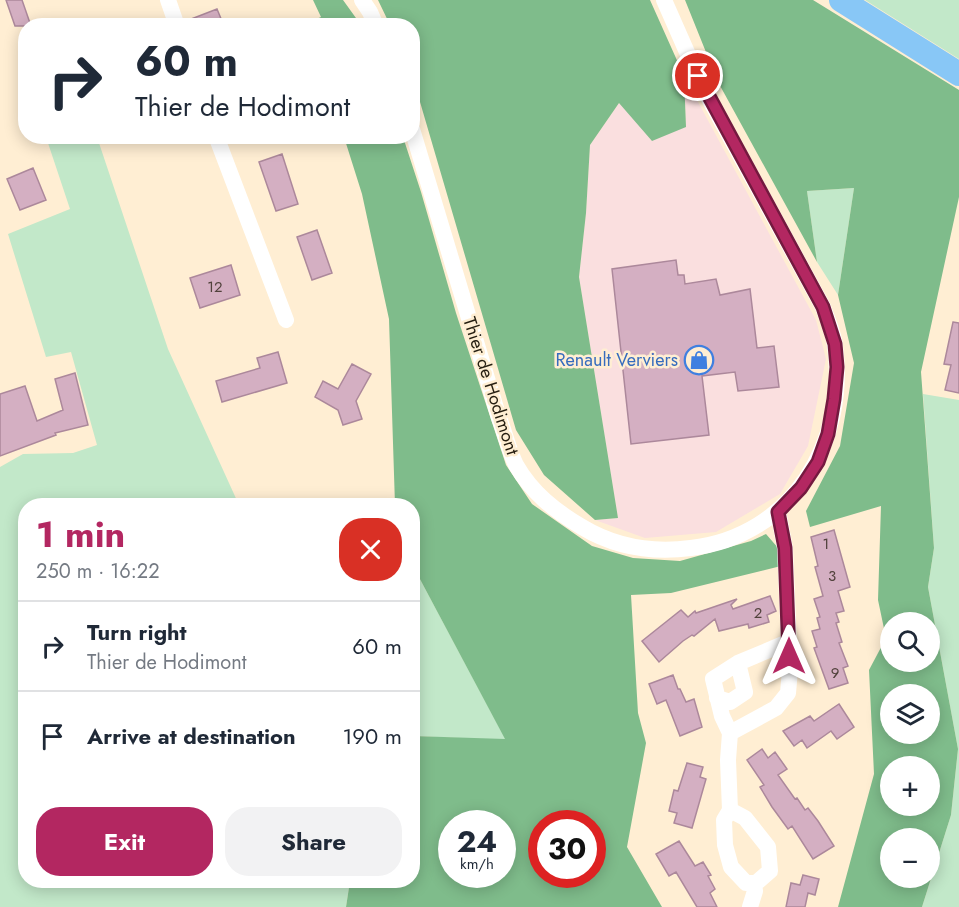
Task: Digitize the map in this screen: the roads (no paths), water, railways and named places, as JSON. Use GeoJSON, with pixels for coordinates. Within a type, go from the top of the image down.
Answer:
{"type":"FeatureCollection","features":[{"type":"Feature","properties":{"kind":"highway"},"geometry":{"type":"LineString","coordinates":[[841,0],[959,74]]}},
{"type":"Feature","properties":{"kind":"street"},"geometry":{"type":"LineString","coordinates":[[168,0],[174,18]]}},
{"type":"Feature","properties":{"kind":"street"},"geometry":{"type":"LineString","coordinates":[[362,0],[373,18]]}},
{"type":"Feature","properties":{"kind":"street","name":"Thier de Hodimont"},"geometry":{"type":"LineString","coordinates":[[417,144],[516,464],[547,504],[599,537],[638,548],[669,551],[708,546],[743,534],[778,512],[801,488],[818,462],[828,434],[834,399],[837,367],[835,344],[823,307],[701,84],[664,0]]}},
{"type":"Feature","properties":{"kind":"street"},"geometry":{"type":"LineString","coordinates":[[219,144],[286,320]]}},
{"type":"Feature","properties":{"kind":"street"},"geometry":{"type":"LineString","coordinates":[[730,733],[776,708],[788,693],[790,670],[785,548],[778,512]]}},
{"type":"Feature","properties":{"kind":"street"},"geometry":{"type":"LineString","coordinates":[[730,810],[745,818],[768,847],[770,871],[754,883],[746,884],[731,867],[725,845],[724,820],[730,810],[728,760],[730,733],[722,716],[713,678],[738,663],[788,642]]}},
{"type":"Feature","properties":{"kind":"street"},"geometry":{"type":"LineString","coordinates":[[717,698],[730,702],[746,692],[738,663]]}},
{"type":"Feature","properties":{"kind":"street"},"geometry":{"type":"LineString","coordinates":[[750,907],[755,891],[754,883]]}},
{"type":"Feature","properties":{"kind":"place","name":"Renault Verviers"},"geometry":{"type":"Point","coordinates":[699,360]}}]}
